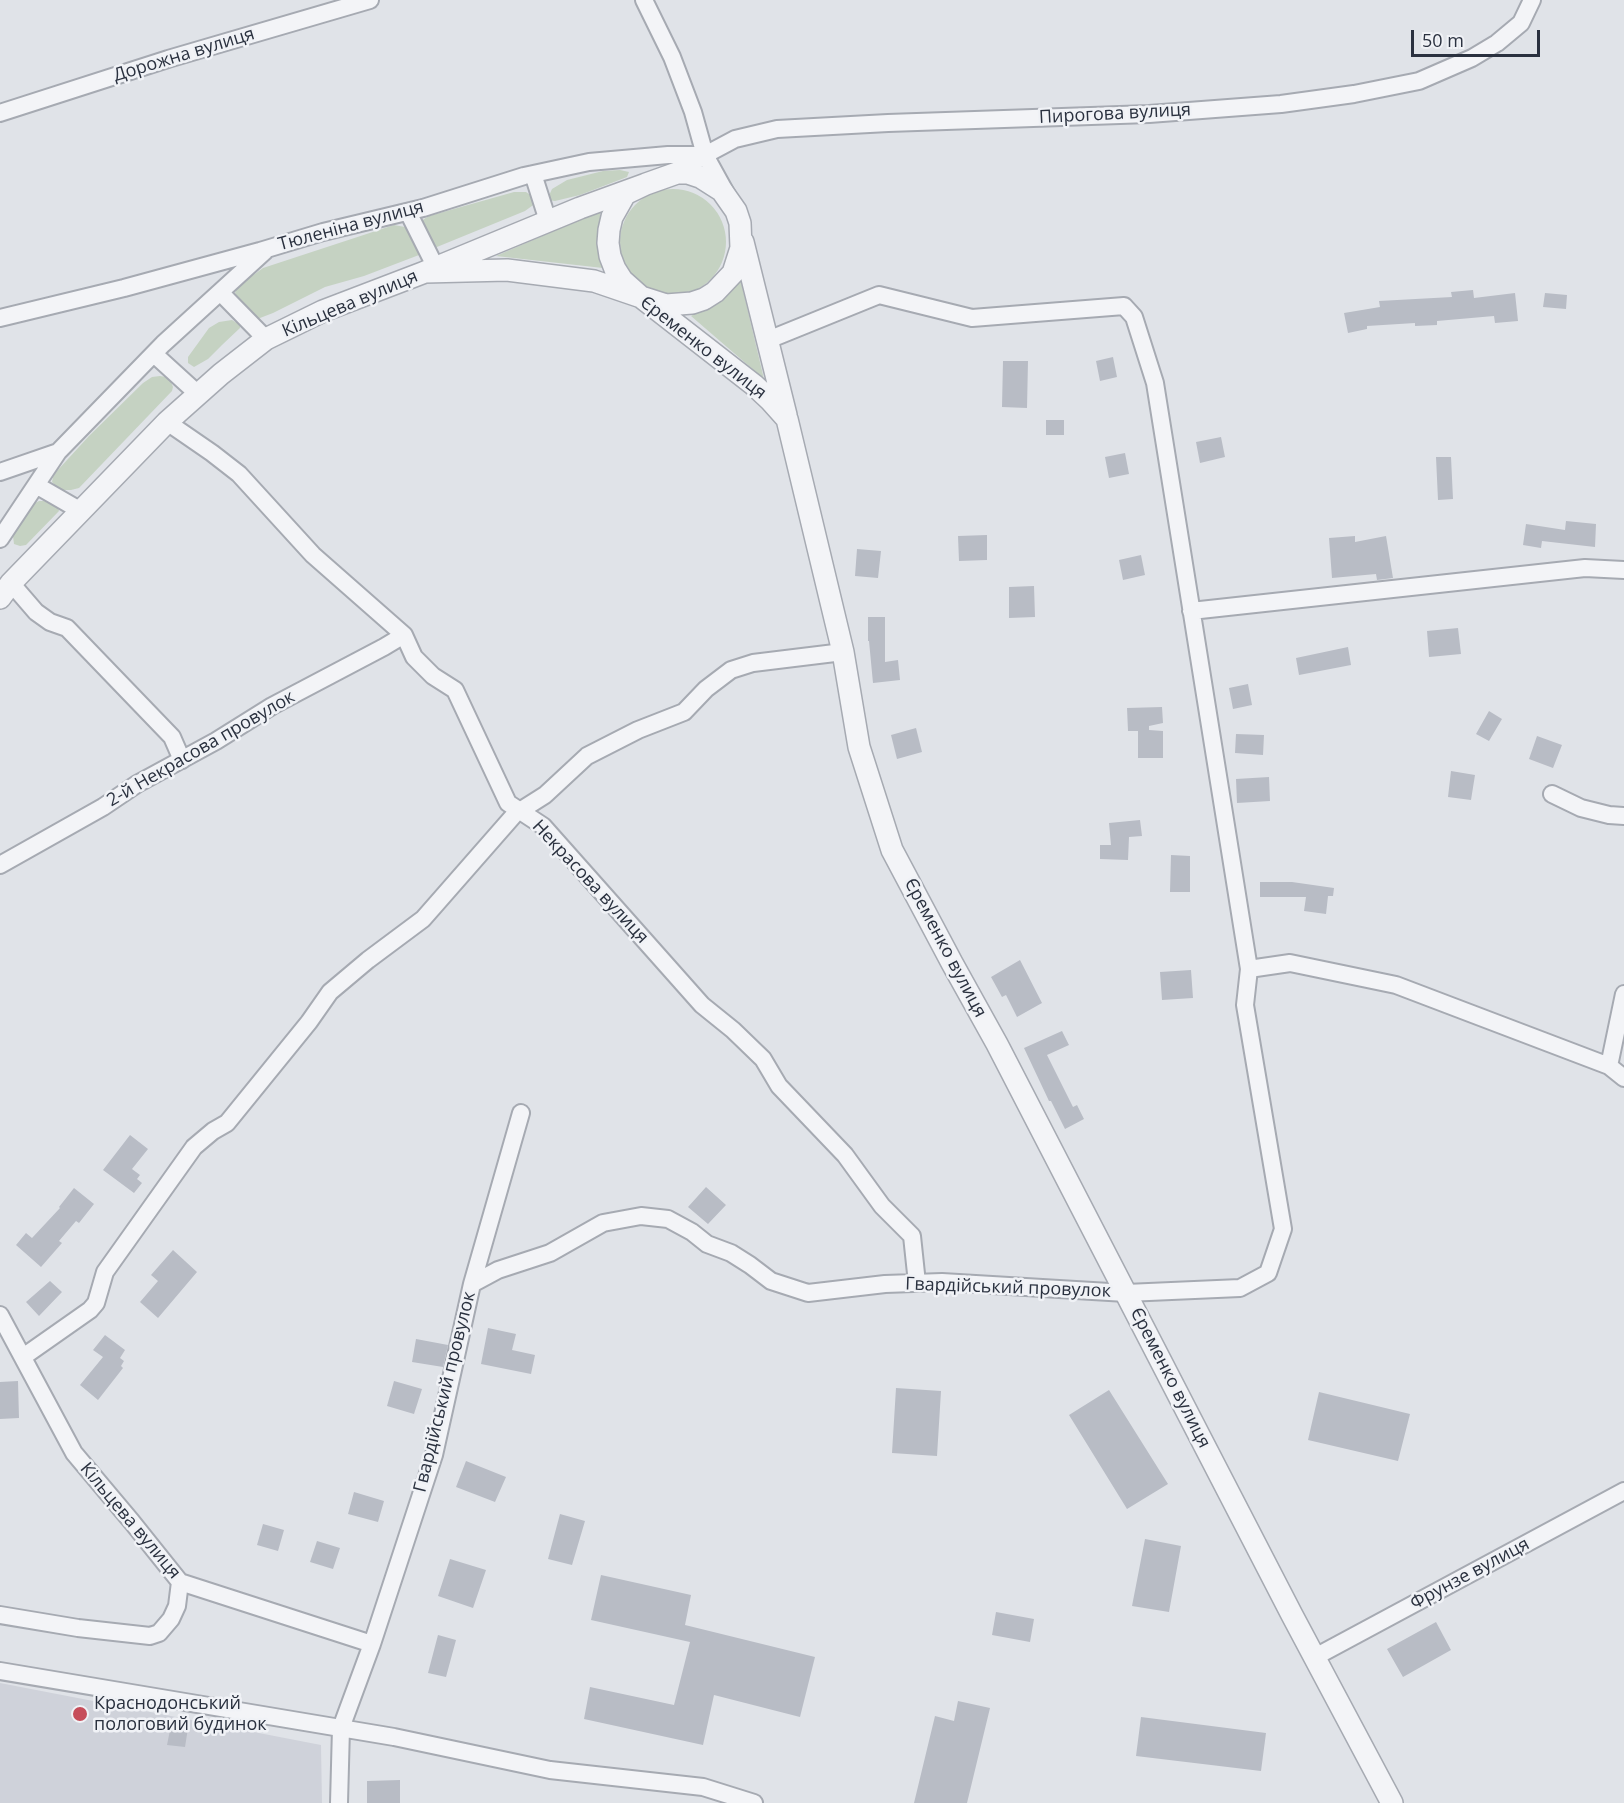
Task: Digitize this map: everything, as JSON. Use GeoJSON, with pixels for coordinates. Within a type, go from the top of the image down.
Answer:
{"type":"FeatureCollection","features":[{"type":"Feature","properties":{"kind":"street","name":"Дорожна вулиця"},"geometry":{"type":"LineString","coordinates":[[0,113],[168,59],[370,0]]}},
{"type":"Feature","properties":{"kind":"street"},"geometry":{"type":"LineString","coordinates":[[644,0],[672,57],[693,112],[705,155],[730,201]]}},
{"type":"Feature","properties":{"kind":"street","name":"Пирогова вулиця"},"geometry":{"type":"LineString","coordinates":[[677,173],[735,139],[777,129],[1149,114],[1281,104],[1354,94],[1419,81],[1472,58],[1497,43],[1521,23],[1532,0]]}},
{"type":"Feature","properties":{"kind":"street","name":"Тюленіна вулиця"},"geometry":{"type":"LineString","coordinates":[[0,318],[124,288],[323,232],[408,212],[533,174],[588,162],[668,155],[705,155]]}},
{"type":"Feature","properties":{"kind":"street","name":"Кільцева вулиця"},"geometry":{"type":"LineString","coordinates":[[5,591],[167,422],[198,394],[266,339],[323,311],[548,221],[646,184],[677,173],[688,173],[700,177],[722,191],[736,212],[742,235],[740,255],[733,273],[715,292],[704,299],[692,303],[666,305],[641,297],[622,280],[615,268],[608,243],[612,217],[625,194],[646,184]]}},
{"type":"Feature","properties":{"kind":"street"},"geometry":{"type":"LineString","coordinates":[[533,174],[548,221]]}},
{"type":"Feature","properties":{"kind":"street"},"geometry":{"type":"LineString","coordinates":[[408,212],[430,270]]}},
{"type":"Feature","properties":{"kind":"street"},"geometry":{"type":"LineString","coordinates":[[742,235],[787,419]]}},
{"type":"Feature","properties":{"kind":"street"},"geometry":{"type":"LineString","coordinates":[[0,539],[58,452],[154,354],[268,249]]}},
{"type":"Feature","properties":{"kind":"street","name":"Єременко вулиця"},"geometry":{"type":"LineString","coordinates":[[430,270],[507,270],[594,280],[641,297],[754,385],[787,419],[843,652],[859,747],[892,850],[998,1044],[1392,1803]]}},
{"type":"Feature","properties":{"kind":"street"},"geometry":{"type":"LineString","coordinates":[[220,292],[266,339]]}},
{"type":"Feature","properties":{"kind":"street","name":"Гвардійський провулок"},"geometry":{"type":"LineString","coordinates":[[339,1803],[341,1728],[372,1644],[434,1455],[472,1284],[498,1270],[550,1253],[603,1223],[641,1216],[668,1219],[692,1232],[707,1244],[731,1253],[750,1264],[771,1281],[808,1293],[917,1282],[1126,1293],[1240,1288],[1268,1273],[1283,1229],[1245,1005],[1249,969],[1155,383],[1134,317],[1124,306],[972,318],[879,295],[768,340]]}},
{"type":"Feature","properties":{"kind":"street"},"geometry":{"type":"LineString","coordinates":[[154,354],[198,394]]}},
{"type":"Feature","properties":{"kind":"street","name":"Некрасова вулиця"},"geometry":{"type":"LineString","coordinates":[[167,422],[238,474],[313,555],[404,635],[414,657],[454,690],[508,803],[543,826],[702,1005],[733,1030],[763,1059],[779,1086],[845,1155],[882,1206],[912,1236],[917,1282]]}},
{"type":"Feature","properties":{"kind":"street"},"geometry":{"type":"LineString","coordinates":[[0,472],[58,452]]}},
{"type":"Feature","properties":{"kind":"street"},"geometry":{"type":"LineString","coordinates":[[36,485],[81,511]]}},
{"type":"Feature","properties":{"kind":"street"},"geometry":{"type":"LineString","coordinates":[[1191,611],[1586,568],[1624,570]]}},
{"type":"Feature","properties":{"kind":"street"},"geometry":{"type":"LineString","coordinates":[[5,591],[50,622],[67,628],[172,737],[182,760]]}},
{"type":"Feature","properties":{"kind":"street","name":"2-й Некрасова провулок"},"geometry":{"type":"LineString","coordinates":[[0,865],[103,807],[137,784],[216,741],[272,706],[404,635]]}},
{"type":"Feature","properties":{"kind":"street"},"geometry":{"type":"LineString","coordinates":[[23,1358],[90,1310],[96,1303],[105,1272],[194,1147],[213,1131],[227,1124],[309,1022],[330,992],[423,919],[515,814],[545,795],[587,756],[638,730],[684,712],[706,689],[731,670],[753,663],[843,652]]}},
{"type":"Feature","properties":{"kind":"street"},"geometry":{"type":"LineString","coordinates":[[1552,794],[1581,808],[1624,816]]}},
{"type":"Feature","properties":{"kind":"street"},"geometry":{"type":"LineString","coordinates":[[1249,969],[1290,963],[1396,985],[1609,1066],[1624,1078]]}},
{"type":"Feature","properties":{"kind":"street"},"geometry":{"type":"LineString","coordinates":[[1609,1066],[1624,994]]}},
{"type":"Feature","properties":{"kind":"street"},"geometry":{"type":"LineString","coordinates":[[472,1284],[521,1113]]}},
{"type":"Feature","properties":{"kind":"street","name":"Кільцева вулиця"},"geometry":{"type":"LineString","coordinates":[[0,1315],[74,1453],[180,1582],[372,1644]]}},
{"type":"Feature","properties":{"kind":"street","name":"Фрунзе вулиця"},"geometry":{"type":"LineString","coordinates":[[1315,1657],[1624,1491]]}},
{"type":"Feature","properties":{"kind":"street"},"geometry":{"type":"LineString","coordinates":[[0,1615],[78,1628],[150,1636],[159,1633],[171,1619],[177,1606],[180,1582]]}},
{"type":"Feature","properties":{"kind":"street"},"geometry":{"type":"LineString","coordinates":[[0,1671],[394,1737],[550,1770],[704,1787],[754,1803]]}},
{"type":"Feature","properties":{"kind":"shaded area","name":"Краснодонський пологовий будинок"},"geometry":{"type":"Polygon","coordinates":[[[0,1683],[321,1745],[322,1803],[0,1803],[0,1683]]]}},
{"type":"Feature","properties":{"kind":"green space"},"geometry":{"type":"Polygon","coordinates":[[[603,171],[629,172],[627,177],[580,195],[555,201],[547,200],[552,189],[567,180],[603,171]]]}},
{"type":"Feature","properties":{"kind":"green space"},"geometry":{"type":"Polygon","coordinates":[[[673,189],[693,193],[710,205],[722,222],[726,242],[722,262],[710,279],[693,291],[673,295],[653,291],[636,279],[624,262],[620,242],[624,222],[636,205],[653,193],[673,189]]]}},
{"type":"Feature","properties":{"kind":"green space"},"geometry":{"type":"Polygon","coordinates":[[[514,192],[526,192],[536,203],[525,211],[432,249],[420,223],[424,219],[514,192]]]}},
{"type":"Feature","properties":{"kind":"green space"},"geometry":{"type":"Polygon","coordinates":[[[600,211],[603,268],[496,256],[600,211]]]}},
{"type":"Feature","properties":{"kind":"green space"},"geometry":{"type":"Polygon","coordinates":[[[394,225],[405,227],[416,236],[421,249],[419,255],[364,276],[325,287],[260,318],[252,318],[239,302],[235,293],[237,287],[263,268],[394,225]]]}},
{"type":"Feature","properties":{"kind":"green space"},"geometry":{"type":"Polygon","coordinates":[[[741,282],[764,379],[691,316],[741,282]]]}},
{"type":"Feature","properties":{"kind":"green space"},"geometry":{"type":"Polygon","coordinates":[[[232,320],[240,325],[240,328],[208,359],[194,367],[188,363],[188,357],[209,328],[219,322],[232,320]]]}},
{"type":"Feature","properties":{"kind":"green space"},"geometry":{"type":"Polygon","coordinates":[[[152,377],[166,377],[171,382],[172,391],[79,488],[62,490],[56,486],[52,482],[53,477],[89,436],[143,383],[152,377]]]}},
{"type":"Feature","properties":{"kind":"green space"},"geometry":{"type":"Polygon","coordinates":[[[39,501],[58,508],[59,511],[26,545],[14,544],[13,536],[19,522],[33,504],[39,501]]]}},
{"type":"Feature","properties":{"kind":"building"},"geometry":{"type":"Polygon","coordinates":[[[1473,290],[1474,298],[1515,293],[1518,321],[1495,323],[1494,316],[1437,321],[1437,325],[1415,326],[1415,323],[1367,326],[1367,329],[1348,333],[1344,313],[1380,307],[1379,301],[1452,297],[1451,292],[1473,290]]]}},
{"type":"Feature","properties":{"kind":"building"},"geometry":{"type":"Polygon","coordinates":[[[1545,293],[1567,295],[1566,309],[1543,307],[1545,293]]]}},
{"type":"Feature","properties":{"kind":"building"},"geometry":{"type":"Polygon","coordinates":[[[1113,357],[1117,377],[1100,381],[1096,361],[1113,357]]]}},
{"type":"Feature","properties":{"kind":"building"},"geometry":{"type":"Polygon","coordinates":[[[1003,361],[1028,361],[1027,408],[1002,407],[1003,361]]]}},
{"type":"Feature","properties":{"kind":"building"},"geometry":{"type":"Polygon","coordinates":[[[1046,420],[1064,420],[1064,435],[1046,435],[1046,420]]]}},
{"type":"Feature","properties":{"kind":"building"},"geometry":{"type":"Polygon","coordinates":[[[1221,437],[1225,457],[1200,463],[1196,442],[1221,437]]]}},
{"type":"Feature","properties":{"kind":"building"},"geometry":{"type":"Polygon","coordinates":[[[1125,453],[1129,474],[1109,478],[1105,457],[1125,453]]]}},
{"type":"Feature","properties":{"kind":"building"},"geometry":{"type":"Polygon","coordinates":[[[1436,457],[1451,457],[1453,499],[1438,500],[1436,457]]]}},
{"type":"Feature","properties":{"kind":"building"},"geometry":{"type":"Polygon","coordinates":[[[1566,521],[1596,524],[1595,547],[1542,541],[1541,548],[1523,545],[1526,524],[1565,530],[1566,521]]]}},
{"type":"Feature","properties":{"kind":"building"},"geometry":{"type":"Polygon","coordinates":[[[987,535],[987,560],[959,561],[958,536],[987,535]]]}},
{"type":"Feature","properties":{"kind":"building"},"geometry":{"type":"Polygon","coordinates":[[[1355,536],[1355,542],[1386,536],[1393,578],[1377,580],[1376,574],[1332,578],[1329,538],[1355,536]]]}},
{"type":"Feature","properties":{"kind":"building"},"geometry":{"type":"Polygon","coordinates":[[[857,549],[881,551],[878,578],[855,576],[857,549]]]}},
{"type":"Feature","properties":{"kind":"building"},"geometry":{"type":"Polygon","coordinates":[[[1141,555],[1145,575],[1123,580],[1119,560],[1141,555]]]}},
{"type":"Feature","properties":{"kind":"building"},"geometry":{"type":"Polygon","coordinates":[[[1034,586],[1035,617],[1009,618],[1009,587],[1034,586]]]}},
{"type":"Feature","properties":{"kind":"building"},"geometry":{"type":"Polygon","coordinates":[[[868,617],[885,617],[885,662],[898,660],[900,680],[873,683],[868,641],[868,617]]]}},
{"type":"Feature","properties":{"kind":"building"},"geometry":{"type":"Polygon","coordinates":[[[1458,628],[1461,654],[1429,657],[1427,631],[1458,628]]]}},
{"type":"Feature","properties":{"kind":"building"},"geometry":{"type":"Polygon","coordinates":[[[1348,647],[1351,665],[1299,675],[1296,658],[1348,647]]]}},
{"type":"Feature","properties":{"kind":"building"},"geometry":{"type":"Polygon","coordinates":[[[1248,684],[1252,705],[1233,709],[1229,688],[1248,684]]]}},
{"type":"Feature","properties":{"kind":"building"},"geometry":{"type":"Polygon","coordinates":[[[1162,707],[1163,723],[1149,726],[1149,730],[1163,731],[1163,758],[1138,758],[1138,731],[1128,731],[1127,708],[1162,707]]]}},
{"type":"Feature","properties":{"kind":"building"},"geometry":{"type":"Polygon","coordinates":[[[1489,711],[1502,719],[1489,741],[1476,734],[1489,711]]]}},
{"type":"Feature","properties":{"kind":"building"},"geometry":{"type":"Polygon","coordinates":[[[916,728],[922,752],[897,759],[891,735],[916,728]]]}},
{"type":"Feature","properties":{"kind":"building"},"geometry":{"type":"Polygon","coordinates":[[[1236,734],[1264,735],[1263,755],[1235,753],[1236,734]]]}},
{"type":"Feature","properties":{"kind":"building"},"geometry":{"type":"Polygon","coordinates":[[[1537,736],[1562,745],[1553,768],[1529,759],[1537,736]]]}},
{"type":"Feature","properties":{"kind":"building"},"geometry":{"type":"Polygon","coordinates":[[[1451,771],[1475,775],[1471,800],[1448,797],[1451,771]]]}},
{"type":"Feature","properties":{"kind":"building"},"geometry":{"type":"Polygon","coordinates":[[[1269,777],[1270,801],[1237,803],[1236,779],[1269,777]]]}},
{"type":"Feature","properties":{"kind":"building"},"geometry":{"type":"Polygon","coordinates":[[[1140,820],[1142,836],[1129,837],[1128,860],[1100,859],[1100,845],[1111,845],[1109,823],[1140,820]]]}},
{"type":"Feature","properties":{"kind":"building"},"geometry":{"type":"Polygon","coordinates":[[[1171,855],[1190,856],[1190,892],[1170,892],[1171,855]]]}},
{"type":"Feature","properties":{"kind":"building"},"geometry":{"type":"Polygon","coordinates":[[[1260,882],[1292,882],[1334,888],[1333,896],[1328,896],[1326,914],[1304,911],[1306,897],[1260,897],[1260,882]]]}},
{"type":"Feature","properties":{"kind":"building"},"geometry":{"type":"Polygon","coordinates":[[[1020,960],[1042,1003],[1017,1017],[1006,995],[1002,997],[991,977],[1020,960]]]}},
{"type":"Feature","properties":{"kind":"building"},"geometry":{"type":"Polygon","coordinates":[[[1191,970],[1193,998],[1162,1000],[1160,972],[1191,970]]]}},
{"type":"Feature","properties":{"kind":"building"},"geometry":{"type":"Polygon","coordinates":[[[1062,1031],[1069,1045],[1047,1055],[1073,1107],[1077,1105],[1084,1119],[1065,1129],[1024,1048],[1062,1031]]]}},
{"type":"Feature","properties":{"kind":"building"},"geometry":{"type":"Polygon","coordinates":[[[130,1135],[148,1149],[132,1169],[140,1175],[137,1179],[142,1183],[134,1193],[103,1170],[130,1135]]]}},
{"type":"Feature","properties":{"kind":"building"},"geometry":{"type":"Polygon","coordinates":[[[706,1187],[726,1205],[708,1224],[688,1207],[706,1187]]]}},
{"type":"Feature","properties":{"kind":"building"},"geometry":{"type":"Polygon","coordinates":[[[74,1188],[94,1204],[79,1223],[76,1221],[59,1241],[62,1243],[41,1267],[16,1245],[26,1233],[32,1238],[60,1208],[74,1188]]]}},
{"type":"Feature","properties":{"kind":"building"},"geometry":{"type":"Polygon","coordinates":[[[173,1250],[197,1272],[158,1318],[140,1302],[158,1281],[151,1275],[173,1250]]]}},
{"type":"Feature","properties":{"kind":"building"},"geometry":{"type":"Polygon","coordinates":[[[50,1281],[62,1292],[39,1316],[26,1302],[50,1281]]]}},
{"type":"Feature","properties":{"kind":"building"},"geometry":{"type":"Polygon","coordinates":[[[488,1328],[516,1334],[512,1350],[535,1355],[531,1374],[481,1364],[488,1328]]]}},
{"type":"Feature","properties":{"kind":"building"},"geometry":{"type":"Polygon","coordinates":[[[105,1335],[125,1350],[120,1358],[124,1361],[121,1366],[123,1368],[98,1400],[80,1385],[103,1357],[93,1350],[105,1335]]]}},
{"type":"Feature","properties":{"kind":"building"},"geometry":{"type":"Polygon","coordinates":[[[416,1339],[448,1345],[443,1367],[412,1362],[416,1339]]]}},
{"type":"Feature","properties":{"kind":"building"},"geometry":{"type":"Polygon","coordinates":[[[18,1381],[19,1418],[0,1419],[0,1382],[18,1381]]]}},
{"type":"Feature","properties":{"kind":"building"},"geometry":{"type":"Polygon","coordinates":[[[394,1381],[422,1389],[414,1414],[387,1406],[394,1381]]]}},
{"type":"Feature","properties":{"kind":"building"},"geometry":{"type":"Polygon","coordinates":[[[896,1388],[941,1391],[937,1456],[892,1453],[896,1388]]]}},
{"type":"Feature","properties":{"kind":"building"},"geometry":{"type":"Polygon","coordinates":[[[1109,1390],[1168,1484],[1127,1509],[1069,1415],[1109,1390]]]}},
{"type":"Feature","properties":{"kind":"building"},"geometry":{"type":"Polygon","coordinates":[[[1319,1392],[1410,1414],[1398,1461],[1308,1440],[1319,1392]]]}},
{"type":"Feature","properties":{"kind":"building"},"geometry":{"type":"Polygon","coordinates":[[[466,1461],[506,1477],[495,1502],[456,1487],[466,1461]]]}},
{"type":"Feature","properties":{"kind":"building"},"geometry":{"type":"Polygon","coordinates":[[[354,1492],[384,1501],[378,1522],[348,1514],[354,1492]]]}},
{"type":"Feature","properties":{"kind":"building"},"geometry":{"type":"Polygon","coordinates":[[[560,1514],[585,1521],[572,1565],[548,1559],[560,1514]]]}},
{"type":"Feature","properties":{"kind":"building"},"geometry":{"type":"Polygon","coordinates":[[[263,1524],[284,1530],[278,1551],[257,1545],[263,1524]]]}},
{"type":"Feature","properties":{"kind":"building"},"geometry":{"type":"Polygon","coordinates":[[[1145,1539],[1181,1546],[1169,1612],[1132,1606],[1145,1539]]]}},
{"type":"Feature","properties":{"kind":"building"},"geometry":{"type":"Polygon","coordinates":[[[317,1541],[340,1548],[333,1569],[310,1562],[317,1541]]]}},
{"type":"Feature","properties":{"kind":"building"},"geometry":{"type":"Polygon","coordinates":[[[450,1559],[486,1570],[473,1608],[438,1596],[450,1559]]]}},
{"type":"Feature","properties":{"kind":"building"},"geometry":{"type":"Polygon","coordinates":[[[601,1575],[691,1595],[685,1625],[815,1657],[800,1717],[714,1695],[703,1745],[584,1719],[590,1687],[674,1705],[690,1642],[591,1620],[601,1575]]]}},
{"type":"Feature","properties":{"kind":"building"},"geometry":{"type":"Polygon","coordinates":[[[996,1612],[1034,1619],[1030,1642],[992,1635],[996,1612]]]}},
{"type":"Feature","properties":{"kind":"building"},"geometry":{"type":"Polygon","coordinates":[[[1436,1622],[1451,1650],[1403,1677],[1387,1649],[1436,1622]]]}},
{"type":"Feature","properties":{"kind":"building"},"geometry":{"type":"Polygon","coordinates":[[[438,1635],[456,1640],[446,1677],[428,1673],[438,1635]]]}},
{"type":"Feature","properties":{"kind":"building"},"geometry":{"type":"Polygon","coordinates":[[[958,1701],[990,1708],[967,1803],[914,1803],[935,1716],[954,1721],[958,1701]]]}},
{"type":"Feature","properties":{"kind":"building"},"geometry":{"type":"Polygon","coordinates":[[[1141,1717],[1266,1733],[1261,1771],[1136,1756],[1141,1717]]]}},
{"type":"Feature","properties":{"kind":"building"},"geometry":{"type":"Polygon","coordinates":[[[171,1725],[188,1728],[185,1747],[167,1745],[171,1725]]]}},
{"type":"Feature","properties":{"kind":"building"},"geometry":{"type":"Polygon","coordinates":[[[400,1780],[400,1803],[367,1803],[367,1781],[400,1780]]]}},
{"type":"Feature","properties":{"kind":"place","name":"Краснодонський пологовий будинок"},"geometry":{"type":"Point","coordinates":[80,1714]}}]}
